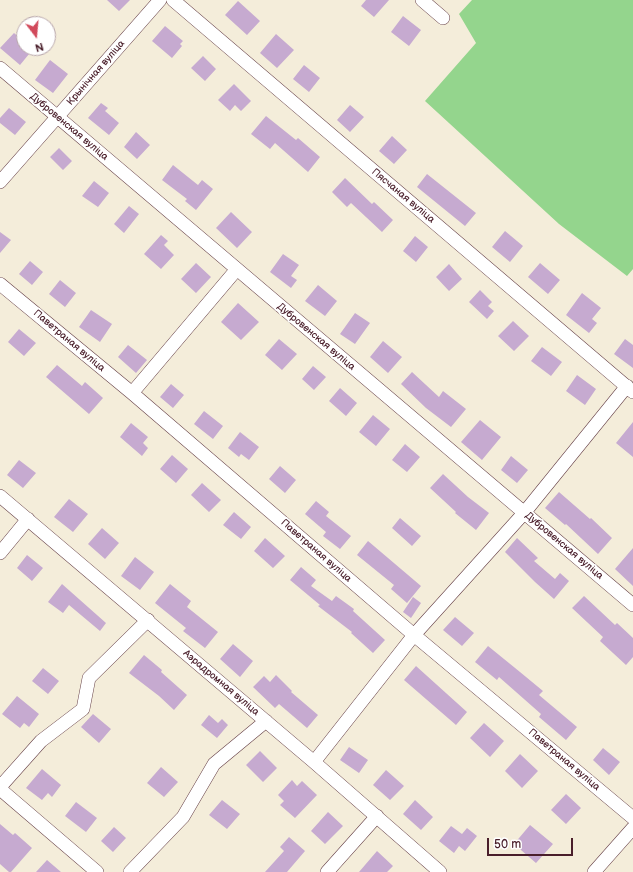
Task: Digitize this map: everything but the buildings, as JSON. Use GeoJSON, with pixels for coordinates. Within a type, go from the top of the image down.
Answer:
{"type":"FeatureCollection","features":[{"type":"Feature","properties":{"kind":"street","name":"Крынічная вуліца"},"geometry":{"type":"LineString","coordinates":[[0,182],[160,0]]}},
{"type":"Feature","properties":{"kind":"street","name":"Пясчаная вуліца"},"geometry":{"type":"LineString","coordinates":[[173,0],[630,389]]}},
{"type":"Feature","properties":{"kind":"street"},"geometry":{"type":"LineString","coordinates":[[422,0],[443,18]]}},
{"type":"Feature","properties":{"kind":"street","name":"Дубровенская вуліца"},"geometry":{"type":"LineString","coordinates":[[0,68],[57,118],[633,605]]}},
{"type":"Feature","properties":{"kind":"street"},"geometry":{"type":"LineString","coordinates":[[132,393],[237,269]]}},
{"type":"Feature","properties":{"kind":"street","name":"Паветраная вуліца"},"geometry":{"type":"LineString","coordinates":[[0,284],[132,393],[414,635],[633,818]]}},
{"type":"Feature","properties":{"kind":"street"},"geometry":{"type":"LineString","coordinates":[[314,762],[414,635],[524,513],[630,389]]}},
{"type":"Feature","properties":{"kind":"street","name":"Аэрадромная вуліца"},"geometry":{"type":"LineString","coordinates":[[0,496],[266,720],[440,872]]}},
{"type":"Feature","properties":{"kind":"street"},"geometry":{"type":"LineString","coordinates":[[0,553],[28,519]]}},
{"type":"Feature","properties":{"kind":"street"},"geometry":{"type":"LineString","coordinates":[[97,872],[0,788],[41,741],[83,709],[89,678],[148,620]]}},
{"type":"Feature","properties":{"kind":"street"},"geometry":{"type":"LineString","coordinates":[[130,872],[183,816],[214,764],[266,720]]}},
{"type":"Feature","properties":{"kind":"street"},"geometry":{"type":"LineString","coordinates":[[327,872],[376,816]]}},
{"type":"Feature","properties":{"kind":"street"},"geometry":{"type":"LineString","coordinates":[[594,872],[633,828]]}},
{"type":"Feature","properties":{"kind":"green space"},"geometry":{"type":"Polygon","coordinates":[[[472,0],[633,0],[633,269],[627,276],[559,224],[425,101],[476,43],[459,14],[472,0]]]}}]}
